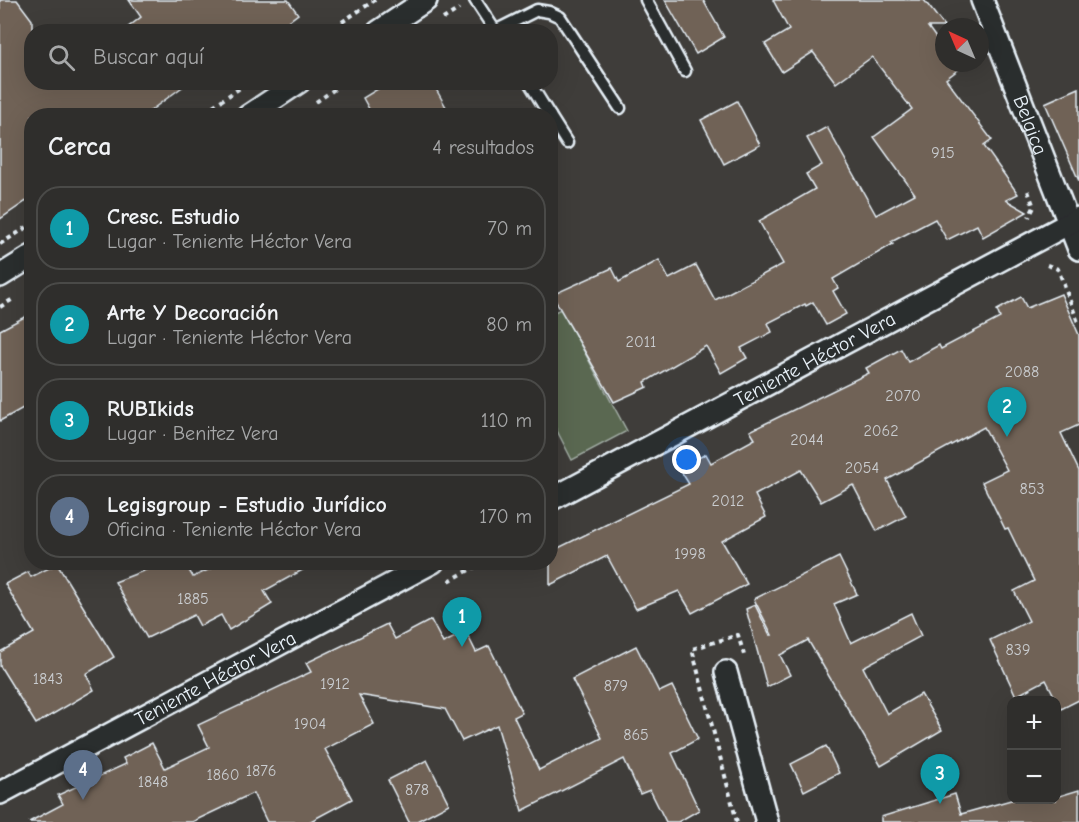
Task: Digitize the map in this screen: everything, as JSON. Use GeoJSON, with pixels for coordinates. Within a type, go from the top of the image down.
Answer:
{"type":"FeatureCollection","features":[{"type":"Feature","properties":{"kind":"street"},"geometry":{"type":"LineString","coordinates":[[390,24],[426,0]]}},
{"type":"Feature","properties":{"kind":"street","name":"Belgica"},"geometry":{"type":"LineString","coordinates":[[982,0],[1074,221],[1079,249]]}},
{"type":"Feature","properties":{"kind":"street"},"geometry":{"type":"LineString","coordinates":[[260,108],[287,90]]}},
{"type":"Feature","properties":{"kind":"street","name":"Teniente Héctor Vera"},"geometry":{"type":"LineString","coordinates":[[558,496],[1074,221]]}},
{"type":"Feature","properties":{"kind":"street"},"geometry":{"type":"LineString","coordinates":[[0,276],[24,261]]}},
{"type":"Feature","properties":{"kind":"street","name":"Teniente Héctor Vera"},"geometry":{"type":"LineString","coordinates":[[0,793],[418,570]]}},
{"type":"Feature","properties":{"kind":"street"},"geometry":{"type":"LineString","coordinates":[[726,672],[767,822]]}},
{"type":"Feature","properties":{"kind":"lane"},"geometry":{"type":"LineString","coordinates":[[475,0],[490,24]]}},
{"type":"Feature","properties":{"kind":"lane"},"geometry":{"type":"LineString","coordinates":[[646,0],[685,71]]}},
{"type":"Feature","properties":{"kind":"lane"},"geometry":{"type":"LineString","coordinates":[[509,24],[537,10],[560,17],[620,108]]}},
{"type":"Feature","properties":{"kind":"lane"},"geometry":{"type":"LineString","coordinates":[[534,90],[545,108]]}},
{"type":"Feature","properties":{"kind":"lane"},"geometry":{"type":"LineString","coordinates":[[558,128],[567,142]]}},
{"type":"Feature","properties":{"kind":"path"},"geometry":{"type":"LineString","coordinates":[[339,24],[375,0]]}},
{"type":"Feature","properties":{"kind":"path"},"geometry":{"type":"LineString","coordinates":[[438,22],[464,6]]}},
{"type":"Feature","properties":{"kind":"path"},"geometry":{"type":"LineString","coordinates":[[210,108],[237,90]]}},
{"type":"Feature","properties":{"kind":"path"},"geometry":{"type":"LineString","coordinates":[[312,105],[334,90]]}},
{"type":"Feature","properties":{"kind":"path"},"geometry":{"type":"LineString","coordinates":[[0,244],[24,229]]}},
{"type":"Feature","properties":{"kind":"path"},"geometry":{"type":"LineString","coordinates":[[1047,265],[1060,268],[1079,325]]}},
{"type":"Feature","properties":{"kind":"green space"},"geometry":{"type":"Polygon","coordinates":[[[561,309],[627,431],[572,460],[558,433],[558,310],[561,309]]]}},
{"type":"Feature","properties":{"kind":"building"},"geometry":{"type":"Polygon","coordinates":[[[0,0],[17,0],[32,20],[32,24],[24,24],[24,90],[178,90],[154,108],[24,108],[24,202],[0,219],[0,0]]]}},
{"type":"Feature","properties":{"kind":"building"},"geometry":{"type":"Polygon","coordinates":[[[129,0],[288,0],[298,14],[285,24],[132,24],[141,17],[129,0]]]}},
{"type":"Feature","properties":{"kind":"building"},"geometry":{"type":"Polygon","coordinates":[[[665,0],[703,0],[724,37],[696,54],[665,0]]]}},
{"type":"Feature","properties":{"kind":"building"},"geometry":{"type":"Polygon","coordinates":[[[773,0],[924,0],[938,18],[935,18],[935,27],[928,27],[935,37],[935,72],[955,72],[946,79],[992,140],[984,146],[1018,194],[1006,200],[1027,212],[983,237],[977,225],[947,240],[935,219],[891,242],[893,244],[833,279],[838,288],[833,291],[846,314],[826,325],[813,302],[806,306],[805,304],[768,323],[772,332],[741,348],[747,358],[721,373],[706,346],[645,382],[647,387],[614,402],[558,305],[558,292],[612,268],[619,282],[659,260],[669,279],[696,265],[715,300],[783,264],[759,221],[815,189],[806,174],[822,165],[807,138],[827,127],[876,215],[915,194],[874,137],[912,109],[872,57],[836,83],[813,52],[782,72],[765,44],[789,30],[773,0]]]}},
{"type":"Feature","properties":{"kind":"building"},"geometry":{"type":"Polygon","coordinates":[[[1079,88],[1079,181],[1045,103],[1079,88]]]}},
{"type":"Feature","properties":{"kind":"building"},"geometry":{"type":"Polygon","coordinates":[[[376,90],[436,90],[447,108],[369,108],[363,98],[376,90]]]}},
{"type":"Feature","properties":{"kind":"building"},"geometry":{"type":"Polygon","coordinates":[[[737,101],[760,145],[724,164],[701,120],[737,101]]]}},
{"type":"Feature","properties":{"kind":"building"},"geometry":{"type":"Polygon","coordinates":[[[1061,294],[1079,335],[1079,425],[1061,433],[1079,471],[1079,700],[1061,709],[1061,696],[1054,696],[1046,680],[1016,696],[990,640],[1029,621],[1014,591],[1034,581],[982,482],[1007,470],[984,427],[887,480],[906,516],[877,531],[853,485],[821,502],[801,470],[755,495],[766,517],[722,541],[747,584],[692,613],[679,591],[636,609],[607,556],[550,585],[550,570],[558,570],[558,548],[689,484],[679,468],[706,454],[711,463],[755,439],[750,431],[869,373],[866,368],[901,349],[908,362],[939,345],[941,349],[1000,318],[997,310],[1021,297],[1027,308],[1061,294]]]}},
{"type":"Feature","properties":{"kind":"building"},"geometry":{"type":"Polygon","coordinates":[[[24,317],[24,408],[0,421],[0,330],[24,317]]]}},
{"type":"Feature","properties":{"kind":"building"},"geometry":{"type":"Polygon","coordinates":[[[839,557],[857,594],[834,604],[851,643],[911,613],[921,636],[863,667],[887,714],[921,694],[942,730],[881,766],[808,640],[780,655],[790,675],[767,687],[746,609],[755,605],[772,635],[754,599],[839,557]]]}},
{"type":"Feature","properties":{"kind":"building"},"geometry":{"type":"Polygon","coordinates":[[[45,570],[61,570],[114,657],[86,674],[94,690],[36,724],[0,666],[0,652],[34,633],[5,584],[28,572],[31,577],[45,570]]]}},
{"type":"Feature","properties":{"kind":"building"},"geometry":{"type":"Polygon","coordinates":[[[146,570],[189,570],[193,577],[208,570],[302,570],[264,591],[272,604],[229,630],[221,615],[200,626],[194,615],[147,638],[115,582],[146,570]]]}},
{"type":"Feature","properties":{"kind":"building"},"geometry":{"type":"Polygon","coordinates":[[[431,620],[443,643],[466,632],[476,652],[489,646],[522,713],[514,717],[539,770],[602,738],[572,679],[636,646],[659,692],[672,686],[698,739],[672,753],[699,810],[678,822],[666,822],[650,790],[640,794],[624,759],[522,811],[497,725],[462,741],[445,709],[359,695],[374,724],[325,749],[352,799],[309,822],[267,822],[253,793],[192,822],[29,822],[63,804],[58,795],[126,764],[123,758],[152,743],[165,768],[209,747],[198,725],[311,672],[306,663],[387,624],[395,639],[431,620]]]}},
{"type":"Feature","properties":{"kind":"building"},"geometry":{"type":"Polygon","coordinates":[[[826,746],[839,773],[804,791],[791,764],[826,746]]]}},
{"type":"Feature","properties":{"kind":"building"},"geometry":{"type":"Polygon","coordinates":[[[427,760],[449,804],[415,822],[409,822],[388,780],[427,760]]]}},
{"type":"Feature","properties":{"kind":"building"},"geometry":{"type":"Polygon","coordinates":[[[1079,790],[1079,822],[881,822],[881,817],[955,794],[961,814],[1007,801],[1007,804],[1061,804],[1061,795],[1079,790]]]}},
{"type":"Feature","properties":{"kind":"place","name":"Arte Y Decoración"},"geometry":{"type":"Point","coordinates":[1007,437]}},
{"type":"Feature","properties":{"kind":"place","name":"Cresc. Estudio"},"geometry":{"type":"Point","coordinates":[462,647]}},
{"type":"Feature","properties":{"kind":"place","name":"Legisgroup - Estudio Jurídico"},"geometry":{"type":"Point","coordinates":[83,800]}},
{"type":"Feature","properties":{"kind":"place","name":"RUBIkids"},"geometry":{"type":"Point","coordinates":[940,804]}}]}
